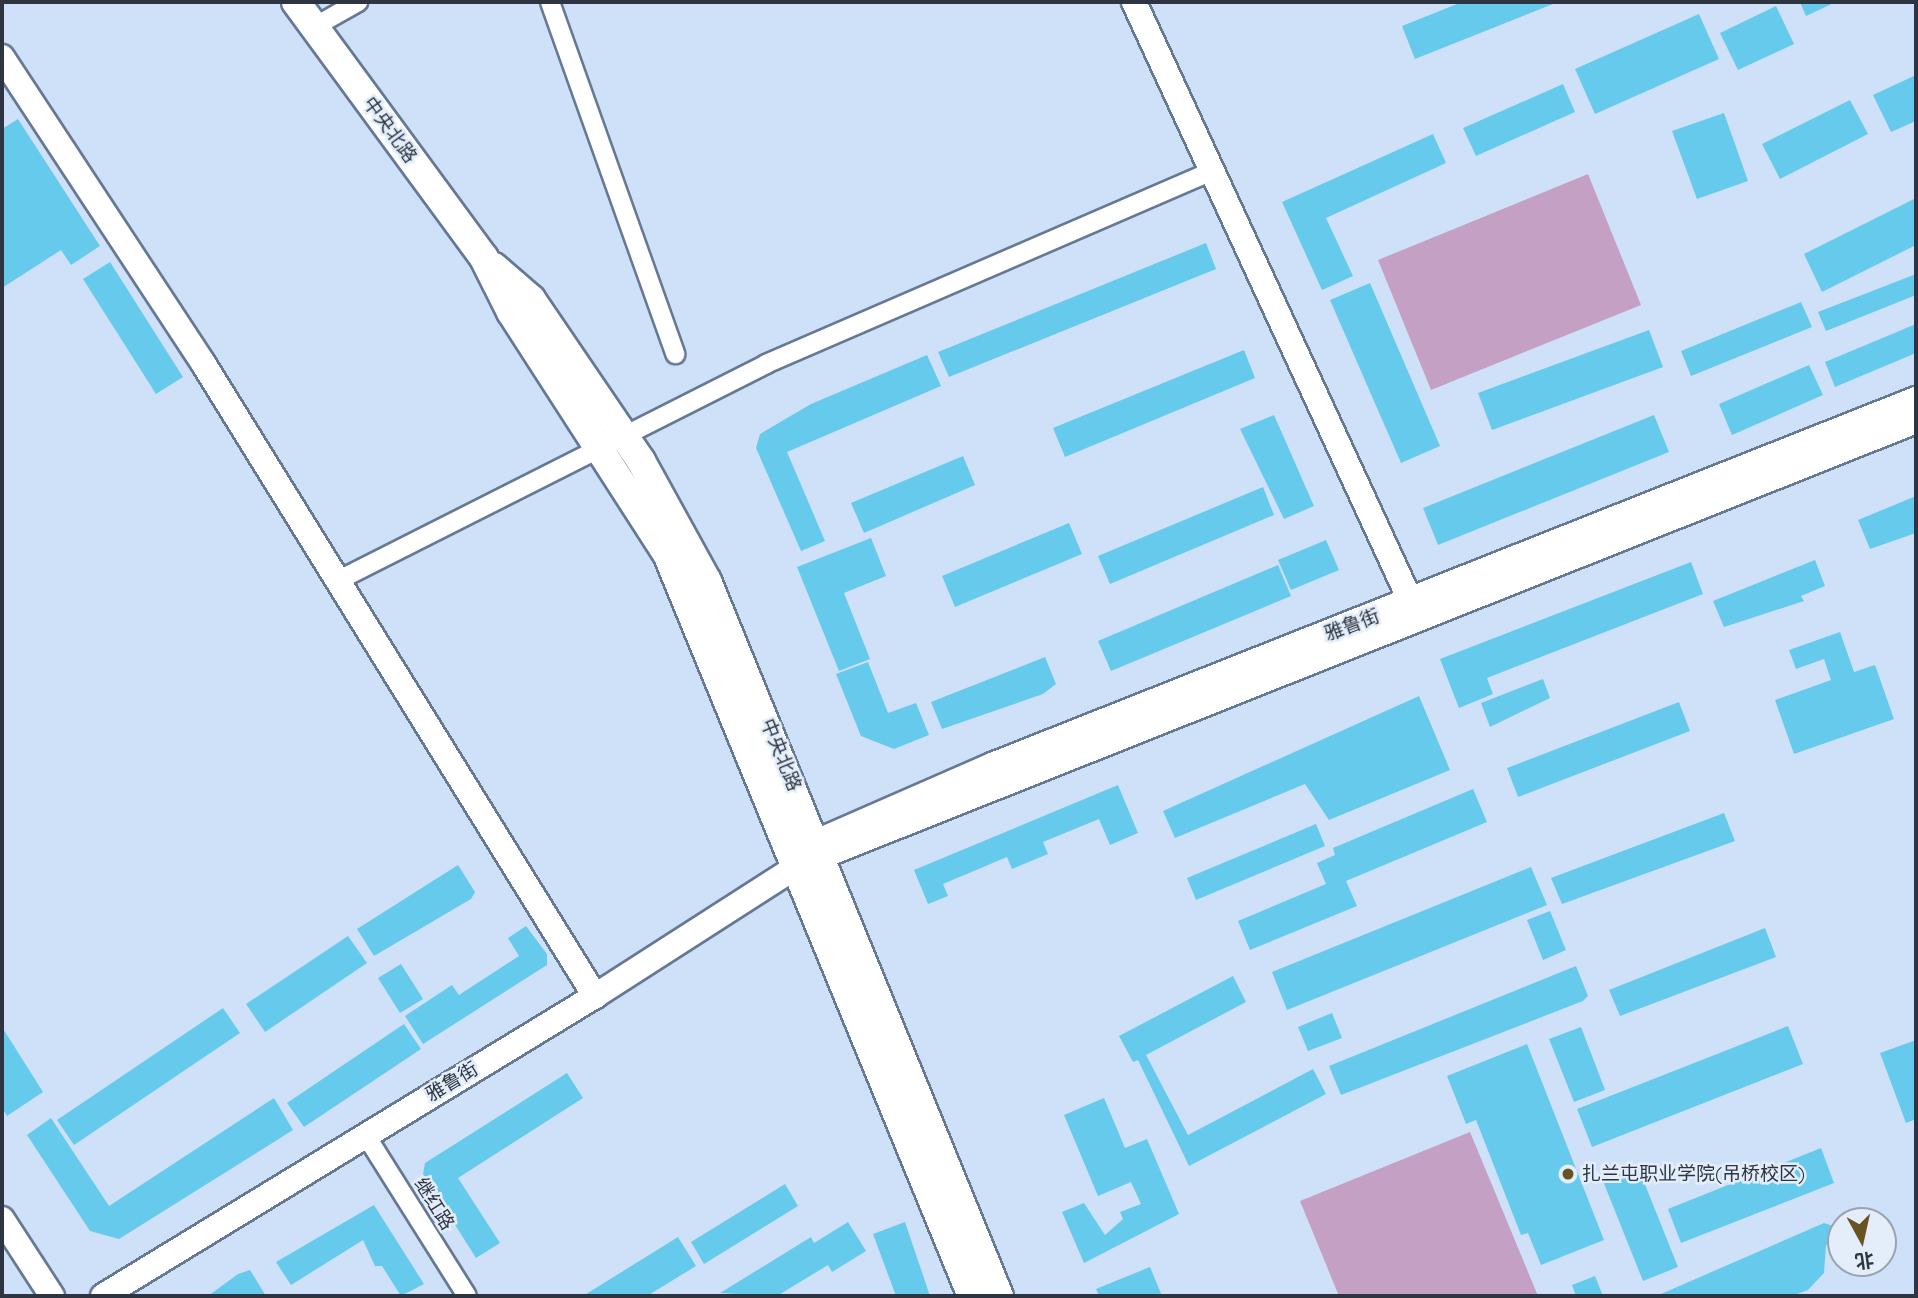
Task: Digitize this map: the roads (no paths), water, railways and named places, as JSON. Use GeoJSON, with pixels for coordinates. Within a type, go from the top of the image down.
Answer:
{"type":"FeatureCollection","features":[{"type":"Feature","properties":{"kind":"main road","name":"中央北路"},"geometry":{"type":"LineString","coordinates":[[296,2],[484,258],[511,312],[611,439],[813,856],[999,1296]]}},
{"type":"Feature","properties":{"kind":"main road","name":"中央北路"},"geometry":{"type":"LineString","coordinates":[[813,856],[972,1296]]}},
{"type":"Feature","properties":{"kind":"street"},"geometry":{"type":"LineString","coordinates":[[314,27],[358,2]]}},
{"type":"Feature","properties":{"kind":"street"},"geometry":{"type":"LineString","coordinates":[[550,2],[675,354]]}},
{"type":"Feature","properties":{"kind":"street"},"geometry":{"type":"LineString","coordinates":[[1134,2],[1411,602]]}},
{"type":"Feature","properties":{"kind":"street"},"geometry":{"type":"LineString","coordinates":[[3,59],[339,580],[596,996]]}},
{"type":"Feature","properties":{"kind":"street"},"geometry":{"type":"LineString","coordinates":[[339,580],[611,439],[1212,171]]}},
{"type":"Feature","properties":{"kind":"street","name":"雅鲁街"},"geometry":{"type":"LineString","coordinates":[[103,1296],[365,1134],[596,996],[813,856],[992,765],[1411,602],[1916,399]]}},
{"type":"Feature","properties":{"kind":"street","name":"雅鲁街"},"geometry":{"type":"LineString","coordinates":[[813,856],[1916,421]]}},
{"type":"Feature","properties":{"kind":"street","name":"继红路"},"geometry":{"type":"LineString","coordinates":[[365,1134],[467,1296]]}},
{"type":"Feature","properties":{"kind":"street"},"geometry":{"type":"LineString","coordinates":[[2,1219],[52,1296]]}},
{"type":"Feature","properties":{"kind":"place","name":"扎兰屯职业学院(吊桥校区)"},"geometry":{"type":"Point","coordinates":[1568,1174]}}]}
